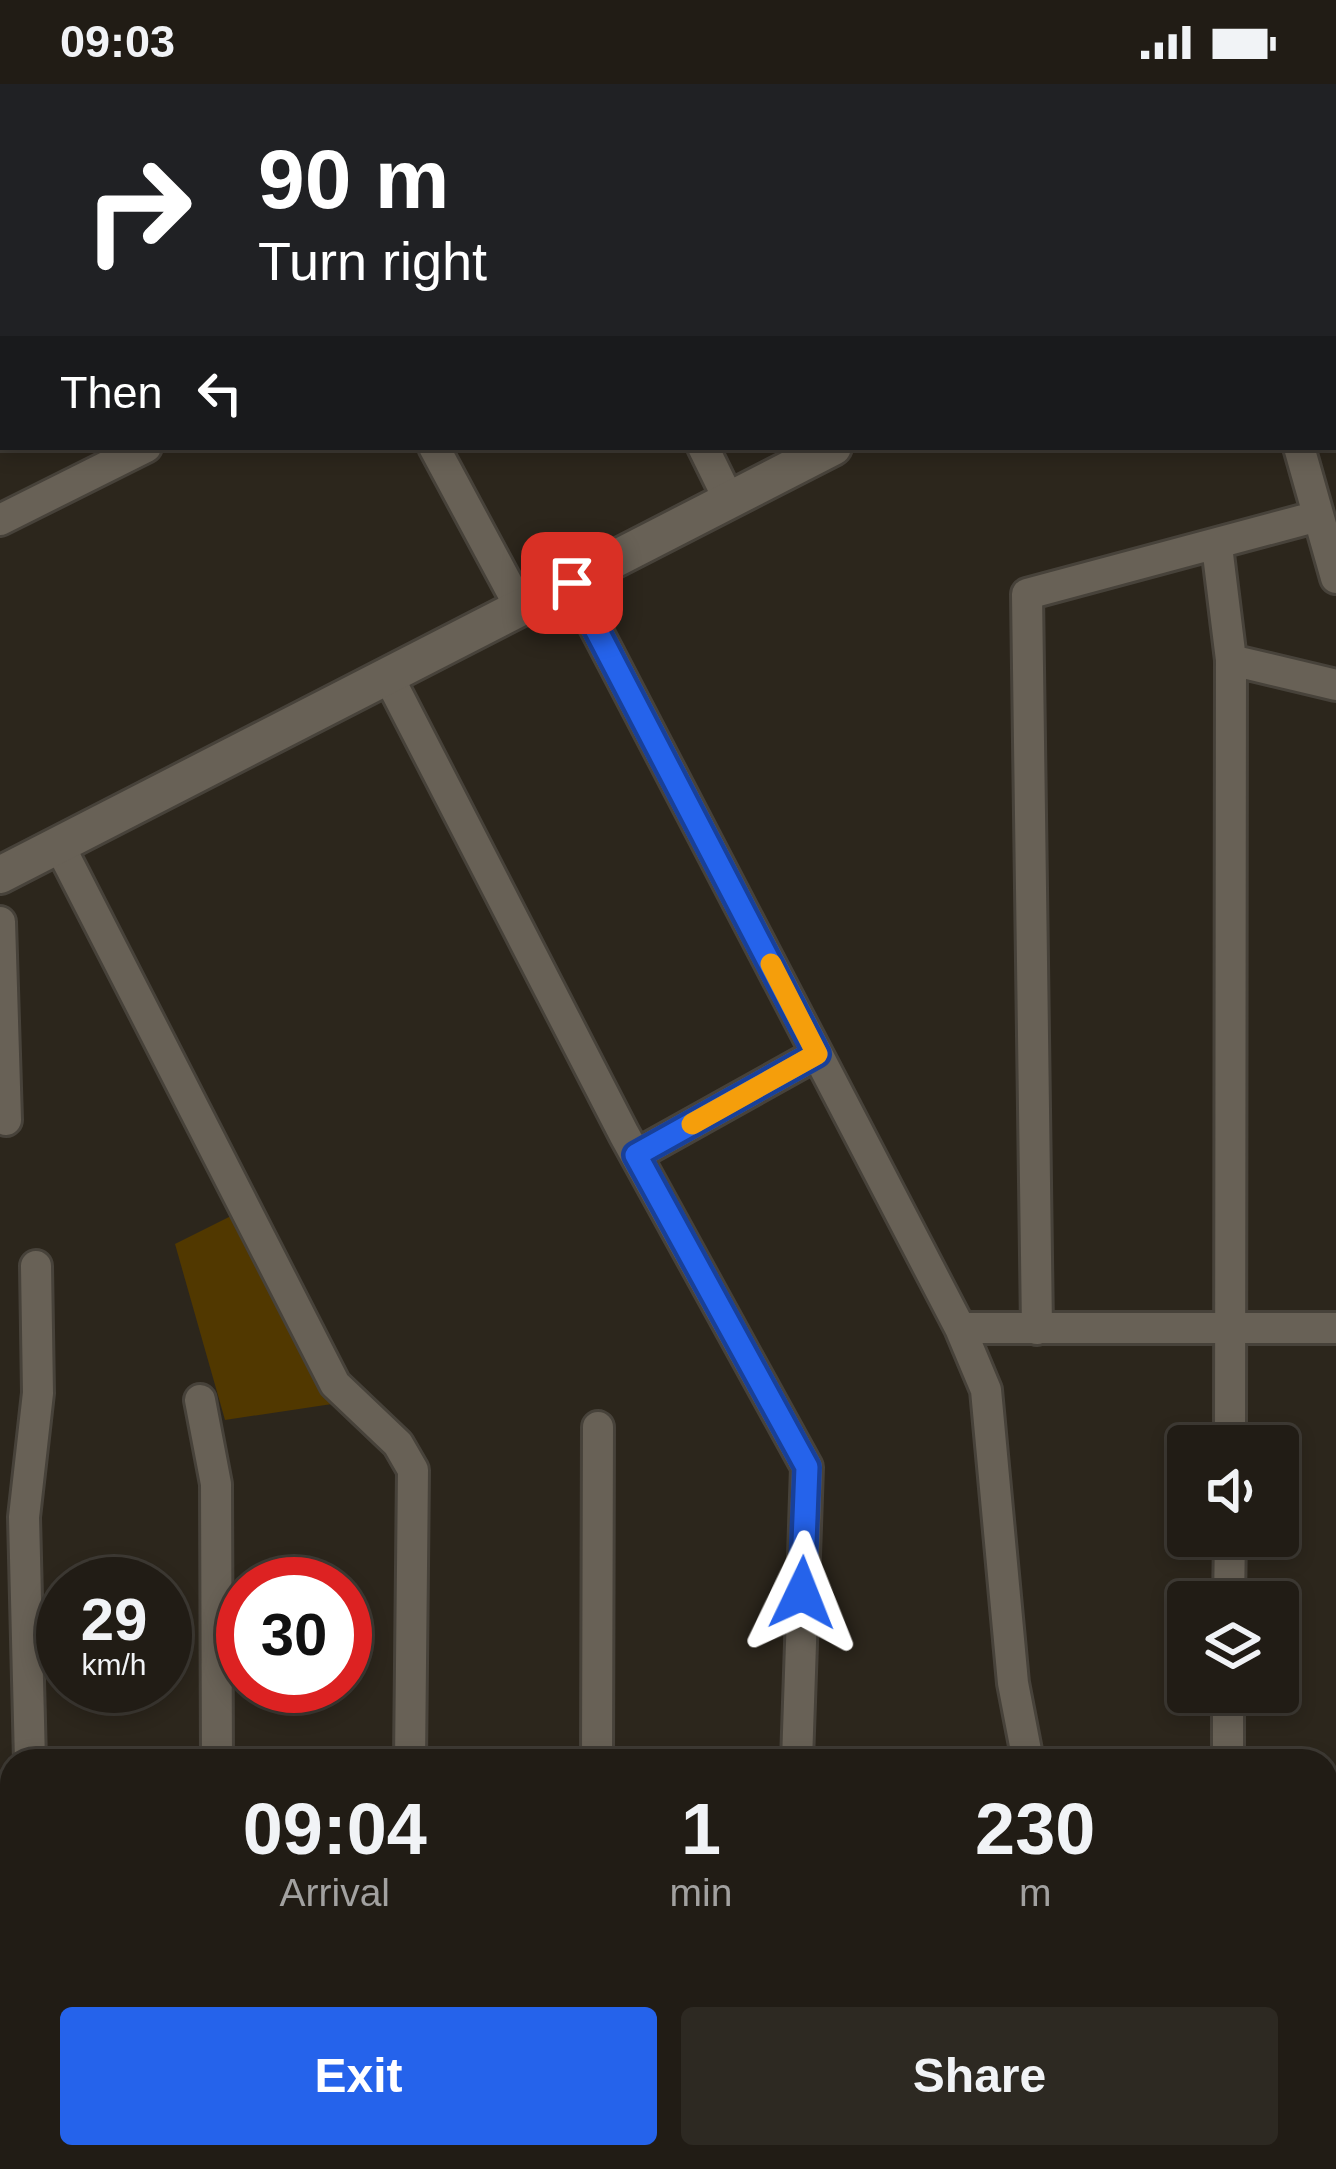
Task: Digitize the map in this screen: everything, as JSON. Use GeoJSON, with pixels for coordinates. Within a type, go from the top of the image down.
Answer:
{"type":"FeatureCollection","features":[{"type":"Feature","properties":{"kind":"street"},"geometry":{"type":"LineString","coordinates":[[0,520],[140,450]]}},
{"type":"Feature","properties":{"kind":"street"},"geometry":{"type":"LineString","coordinates":[[436,450],[521,609]]}},
{"type":"Feature","properties":{"kind":"street"},"geometry":{"type":"LineString","coordinates":[[705,450],[730,502]]}},
{"type":"Feature","properties":{"kind":"street"},"geometry":{"type":"LineString","coordinates":[[0,875],[827,450]]}},
{"type":"Feature","properties":{"kind":"street"},"geometry":{"type":"LineString","coordinates":[[1300,450],[1336,578]]}},
{"type":"Feature","properties":{"kind":"street"},"geometry":{"type":"LineString","coordinates":[[1037,1329],[1027,594],[1318,516]]}},
{"type":"Feature","properties":{"kind":"street"},"geometry":{"type":"LineString","coordinates":[[1217,546],[1231,660],[1231,1425]]}},
{"type":"Feature","properties":{"kind":"street"},"geometry":{"type":"LineString","coordinates":[[572,583],[961,1328],[986,1390],[1012,1683],[1026,1749]]}},
{"type":"Feature","properties":{"kind":"street"},"geometry":{"type":"LineString","coordinates":[[1231,660],[1336,685]]}},
{"type":"Feature","properties":{"kind":"street"},"geometry":{"type":"LineString","coordinates":[[389,678],[636,1155],[807,1467],[797,1749]]}},
{"type":"Feature","properties":{"kind":"street"},"geometry":{"type":"LineString","coordinates":[[59,845],[335,1384],[398,1444],[413,1470],[410,1749]]}},
{"type":"Feature","properties":{"kind":"street"},"geometry":{"type":"LineString","coordinates":[[0,922],[6,1120]]}},
{"type":"Feature","properties":{"kind":"street"},"geometry":{"type":"LineString","coordinates":[[636,1155],[817,1054]]}},
{"type":"Feature","properties":{"kind":"street"},"geometry":{"type":"LineString","coordinates":[[30,1749],[23,1517],[38,1393],[36,1266]]}},
{"type":"Feature","properties":{"kind":"street"},"geometry":{"type":"LineString","coordinates":[[961,1328],[1336,1328]]}},
{"type":"Feature","properties":{"kind":"street"},"geometry":{"type":"LineString","coordinates":[[200,1400],[216,1484],[217,1749]]}},
{"type":"Feature","properties":{"kind":"street"},"geometry":{"type":"LineString","coordinates":[[597,1749],[598,1427]]}},
{"type":"Feature","properties":{"kind":"street"},"geometry":{"type":"LineString","coordinates":[[1228,1713],[1228,1749]]}},
{"type":"Feature","properties":{"kind":"shaded area"},"geometry":{"type":"Polygon","coordinates":[[[233,1215],[332,1404],[225,1420],[175,1244],[233,1215]]]}},
{"type":"Feature","properties":{"kind":"slow traffic"},"geometry":{"type":"LineString","coordinates":[[692,1124],[817,1054],[771,964]]}},
{"type":"Feature","properties":{"kind":"route"},"geometry":{"type":"LineString","coordinates":[[572,583],[817,1054],[636,1155],[807,1467],[802,1593]]}}]}
